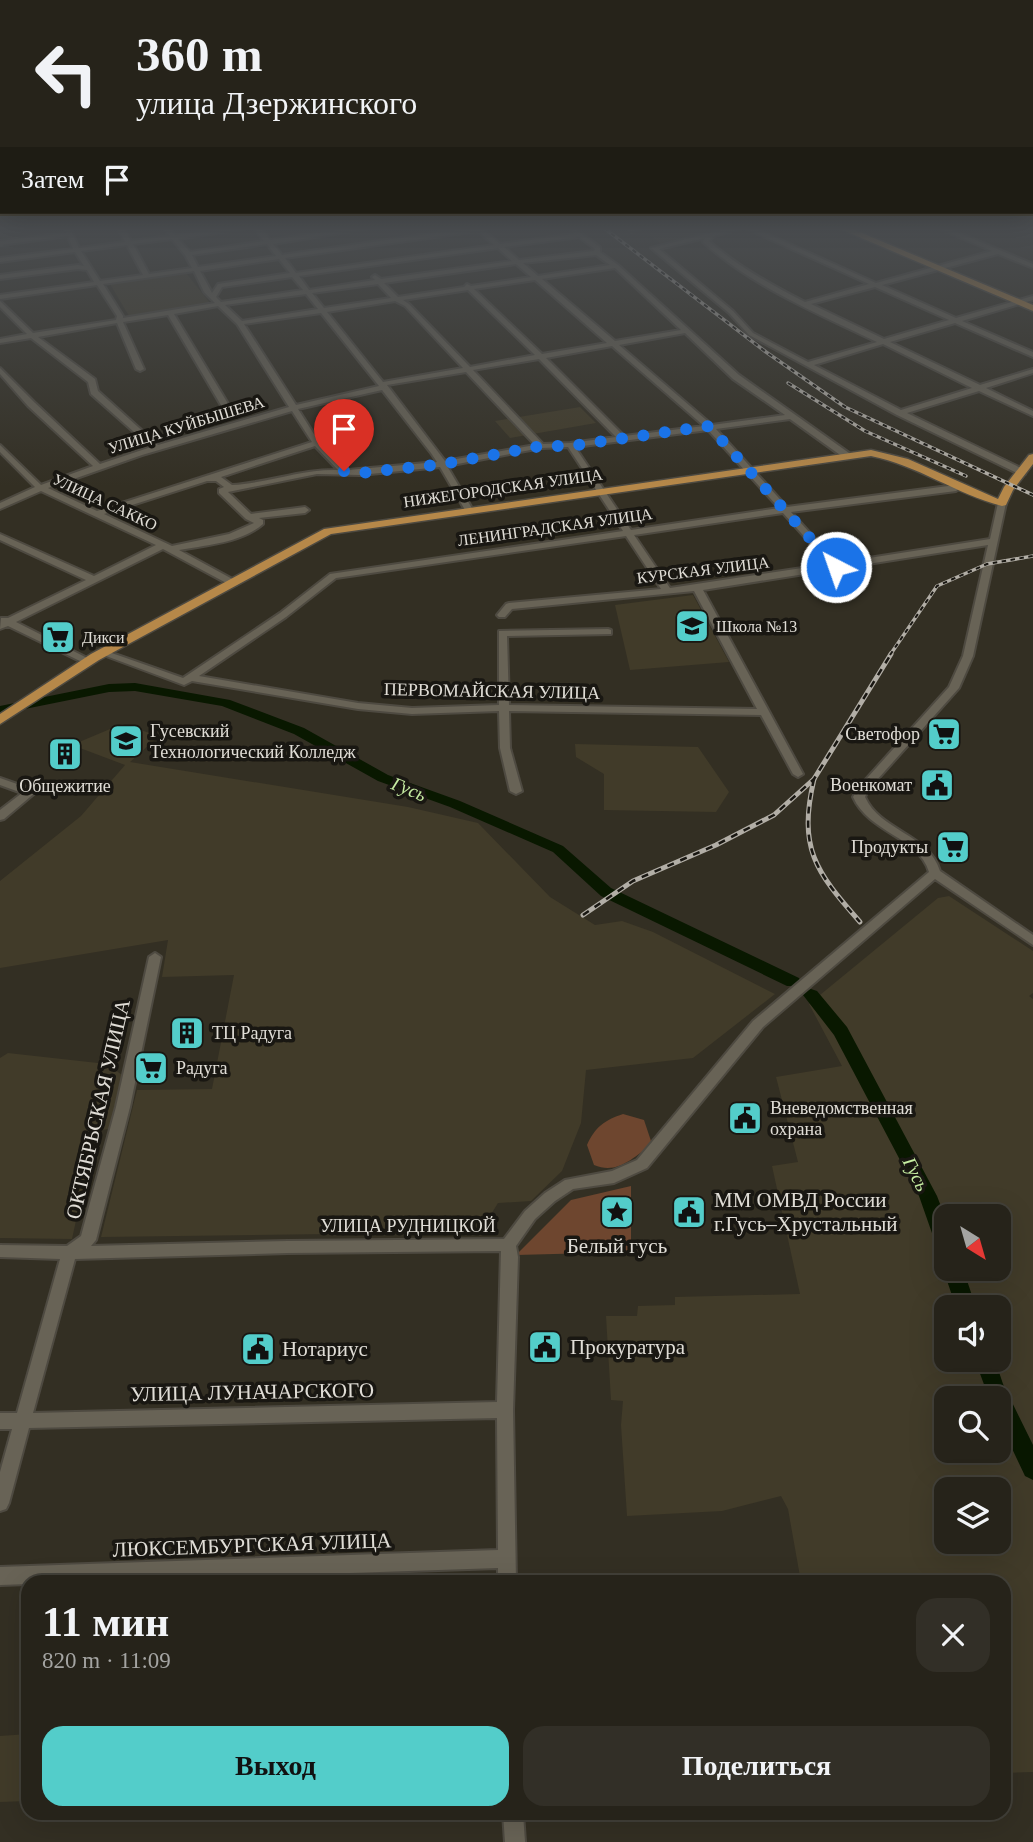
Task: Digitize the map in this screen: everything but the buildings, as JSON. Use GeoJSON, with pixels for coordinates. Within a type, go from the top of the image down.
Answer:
{"type":"FeatureCollection","features":[{"type":"Feature","properties":{"kind":"main road","name":"НИЖЕГОРОДСКАЯ УЛИЦА"},"geometry":{"type":"LineString","coordinates":[[2,718],[89,661],[328,531],[871,453],[896,458],[981,499],[1002,503]]}},
{"type":"Feature","properties":{"kind":"main road"},"geometry":{"type":"LineString","coordinates":[[1002,503],[1008,489],[1029,466]]}},
{"type":"Feature","properties":{"kind":"street"},"geometry":{"type":"LineString","coordinates":[[11,314],[31,335],[92,381],[94,392],[156,448]]}},
{"type":"Feature","properties":{"kind":"street"},"geometry":{"type":"LineString","coordinates":[[119,314],[118,320],[140,369]]}},
{"type":"Feature","properties":{"kind":"street"},"geometry":{"type":"LineString","coordinates":[[0,341],[157,314]]}},
{"type":"Feature","properties":{"kind":"street"},"geometry":{"type":"LineString","coordinates":[[171,314],[229,412]]}},
{"type":"Feature","properties":{"kind":"street"},"geometry":{"type":"LineString","coordinates":[[231,314],[240,323],[317,443],[344,471]]}},
{"type":"Feature","properties":{"kind":"street"},"geometry":{"type":"LineString","coordinates":[[240,323],[297,314]]}},
{"type":"Feature","properties":{"kind":"street"},"geometry":{"type":"LineString","coordinates":[[325,314],[384,385],[443,464],[469,510]]}},
{"type":"Feature","properties":{"kind":"street"},"geometry":{"type":"LineString","coordinates":[[415,314],[541,446]]}},
{"type":"Feature","properties":{"kind":"street"},"geometry":{"type":"LineString","coordinates":[[497,314],[622,438]]}},
{"type":"Feature","properties":{"kind":"street"},"geometry":{"type":"LineString","coordinates":[[578,314],[709,426],[836,567]]}},
{"type":"Feature","properties":{"kind":"street"},"geometry":{"type":"LineString","coordinates":[[668,314],[736,377],[846,455]]}},
{"type":"Feature","properties":{"kind":"street"},"geometry":{"type":"LineString","coordinates":[[733,314],[751,334],[900,413],[1029,466]]}},
{"type":"Feature","properties":{"kind":"street"},"geometry":{"type":"LineString","coordinates":[[824,314],[1033,414]]}},
{"type":"Feature","properties":{"kind":"street"},"geometry":{"type":"LineString","coordinates":[[940,314],[1033,355]]}},
{"type":"Feature","properties":{"kind":"street"},"geometry":{"type":"LineString","coordinates":[[808,364],[981,314]]}},
{"type":"Feature","properties":{"kind":"street","name":"УЛИЦА КУЙБЫШЕВА"},"geometry":{"type":"LineString","coordinates":[[0,506],[39,487],[156,448],[295,407],[466,368],[687,331]]}},
{"type":"Feature","properties":{"kind":"street"},"geometry":{"type":"LineString","coordinates":[[0,370],[31,404],[99,467]]}},
{"type":"Feature","properties":{"kind":"street"},"geometry":{"type":"LineString","coordinates":[[900,413],[1033,371]]}},
{"type":"Feature","properties":{"kind":"street"},"geometry":{"type":"LineString","coordinates":[[305,510],[249,517],[222,491],[317,472],[360,473],[443,464],[541,446],[570,446],[789,417]]}},
{"type":"Feature","properties":{"kind":"street"},"geometry":{"type":"LineString","coordinates":[[96,514],[317,443]]}},
{"type":"Feature","properties":{"kind":"street"},"geometry":{"type":"LineString","coordinates":[[570,446],[631,532],[668,592]]}},
{"type":"Feature","properties":{"kind":"street","name":"УЛИЦА САККО"},"geometry":{"type":"LineString","coordinates":[[0,447],[39,487],[167,547],[233,583]]}},
{"type":"Feature","properties":{"kind":"street"},"geometry":{"type":"LineString","coordinates":[[211,479],[218,479],[230,488]]}},
{"type":"Feature","properties":{"kind":"street","name":"ЛЕНИНГРАДСКАЯ УЛИЦА"},"geometry":{"type":"LineString","coordinates":[[190,678],[283,615],[333,576],[956,488]]}},
{"type":"Feature","properties":{"kind":"street"},"geometry":{"type":"LineString","coordinates":[[1002,503],[995,541],[987,564],[982,603],[962,675],[954,688],[863,789],[859,797],[865,810],[925,854],[934,867],[934,873],[1033,941]]}},
{"type":"Feature","properties":{"kind":"street","name":"УЛИЦА САККО"},"geometry":{"type":"LineString","coordinates":[[167,547],[247,532],[260,522],[249,517]]}},
{"type":"Feature","properties":{"kind":"street"},"geometry":{"type":"LineString","coordinates":[[0,537],[95,580]]}},
{"type":"Feature","properties":{"kind":"street","name":"КУРСКАЯ УЛИЦА"},"geometry":{"type":"LineString","coordinates":[[502,615],[509,606],[668,592],[995,541]]}},
{"type":"Feature","properties":{"kind":"street"},"geometry":{"type":"LineString","coordinates":[[3,622],[167,547]]}},
{"type":"Feature","properties":{"kind":"street"},"geometry":{"type":"LineString","coordinates":[[696,588],[798,774]]}},
{"type":"Feature","properties":{"kind":"street"},"geometry":{"type":"LineString","coordinates":[[3,622],[89,661]]}},
{"type":"Feature","properties":{"kind":"street"},"geometry":{"type":"LineString","coordinates":[[516,791],[505,748],[502,633],[608,632]]}},
{"type":"Feature","properties":{"kind":"street","name":"ПЕРВОМАЙСКАЯ УЛИЦА"},"geometry":{"type":"LineString","coordinates":[[103,653],[184,682],[190,678],[412,711],[505,708],[764,712]]}},
{"type":"Feature","properties":{"kind":"street"},"geometry":{"type":"LineString","coordinates":[[0,781],[30,792],[0,816]]}},
{"type":"Feature","properties":{"kind":"street","name":"УЛИЦА РУДНИЦКОЙ"},"geometry":{"type":"LineString","coordinates":[[0,1251],[69,1253],[508,1245],[530,1216],[550,1197],[570,1184],[614,1177],[642,1164],[758,1024],[934,873]]}},
{"type":"Feature","properties":{"kind":"street","name":"ОКТЯБРЬСКАЯ УЛИЦА"},"geometry":{"type":"LineString","coordinates":[[0,1503],[69,1253],[88,1240],[123,1107],[155,957]]}},
{"type":"Feature","properties":{"kind":"street"},"geometry":{"type":"LineString","coordinates":[[507,1575],[505,1410],[510,1257],[508,1245]]}},
{"type":"Feature","properties":{"kind":"street","name":"УЛИЦА ЛУНАЧАРСКОГО"},"geometry":{"type":"LineString","coordinates":[[0,1421],[505,1410]]}},
{"type":"Feature","properties":{"kind":"street","name":"ЛЮКСЕМБУРГСКАЯ УЛИЦА"},"geometry":{"type":"LineString","coordinates":[[30,1575],[506,1559]]}},
{"type":"Feature","properties":{"kind":"street","name":"ЛЮКСЕМБУРГСКАЯ УЛИЦА"},"geometry":{"type":"LineString","coordinates":[[0,1576],[21,1575]]}},
{"type":"Feature","properties":{"kind":"street"},"geometry":{"type":"LineString","coordinates":[[513,1820],[514,1842]]}},
{"type":"Feature","properties":{"kind":"shaded area"},"geometry":{"type":"Polygon","coordinates":[[[580,407],[596,423],[510,438],[495,421],[580,407]]]}},
{"type":"Feature","properties":{"kind":"shaded area"},"geometry":{"type":"Polygon","coordinates":[[[693,595],[729,662],[630,670],[615,605],[693,595]]]}},
{"type":"Feature","properties":{"kind":"shaded area"},"geometry":{"type":"Polygon","coordinates":[[[122,724],[159,736],[130,762],[408,807],[478,823],[550,897],[595,925],[622,921],[653,932],[775,994],[693,1058],[586,1070],[581,1123],[562,1171],[531,1201],[498,1203],[480,1232],[101,1237],[137,1090],[212,1089],[234,975],[162,977],[168,940],[0,968],[0,881],[81,816],[125,765],[72,745],[122,724]]]}},
{"type":"Feature","properties":{"kind":"shaded area"},"geometry":{"type":"Polygon","coordinates":[[[575,744],[698,747],[729,792],[716,812],[604,810],[604,774],[576,757],[575,744]]]}},
{"type":"Feature","properties":{"kind":"shaded area"},"geometry":{"type":"Polygon","coordinates":[[[949,896],[1033,951],[1033,993],[1029,996],[1033,999],[1033,1772],[1011,1773],[1011,1575],[800,1575],[788,1509],[781,1496],[722,1511],[627,1516],[621,1425],[623,1401],[611,1400],[606,1316],[637,1316],[638,1306],[675,1305],[675,1297],[800,1294],[772,1166],[798,1162],[776,1077],[842,1066],[809,1004],[938,898],[949,896]]]}},
{"type":"Feature","properties":{"kind":"shaded area"},"geometry":{"type":"Polygon","coordinates":[[[8,1053],[107,1064],[122,1075],[110,1129],[102,1130],[72,1239],[0,1238],[0,1058],[8,1053]]]}},
{"type":"Feature","properties":{"kind":"shaded area"},"geometry":{"type":"Polygon","coordinates":[[[623,1114],[644,1120],[652,1144],[617,1166],[602,1168],[594,1165],[587,1145],[593,1133],[601,1125],[623,1114]]]}},
{"type":"Feature","properties":{"kind":"shaded area"},"geometry":{"type":"Polygon","coordinates":[[[631,1186],[631,1252],[516,1255],[571,1200],[631,1186]]]}},
{"type":"Feature","properties":{"kind":"shaded area"},"geometry":{"type":"Polygon","coordinates":[[[21,1734],[21,1801],[0,1802],[0,1736],[21,1734]]]}},
{"type":"Feature","properties":{"kind":"waterway","name":"Гусь"},"geometry":{"type":"LineString","coordinates":[[0,710],[109,688],[135,687],[225,703],[299,731],[383,778],[455,804],[558,849],[606,892],[793,982]]}},
{"type":"Feature","properties":{"kind":"waterway","name":"Гусь"},"geometry":{"type":"LineString","coordinates":[[811,995],[841,1031],[928,1196],[934,1213]]}},
{"type":"Feature","properties":{"kind":"waterway","name":"Гусь"},"geometry":{"type":"LineString","coordinates":[[957,1281],[962,1295]]}},
{"type":"Feature","properties":{"kind":"waterway","name":"Гусь"},"geometry":{"type":"LineString","coordinates":[[989,1372],[1033,1469]]}},
{"type":"Feature","properties":{"kind":"railway"},"geometry":{"type":"LineString","coordinates":[[716,314],[845,407],[1033,495]]}},
{"type":"Feature","properties":{"kind":"railway"},"geometry":{"type":"LineString","coordinates":[[788,383],[865,431],[966,476]]}},
{"type":"Feature","properties":{"kind":"railway"},"geometry":{"type":"LineString","coordinates":[[890,655],[937,586],[987,564],[1033,556]]}},
{"type":"Feature","properties":{"kind":"railway"},"geometry":{"type":"LineString","coordinates":[[814,779],[891,654]]}},
{"type":"Feature","properties":{"kind":"railway"},"geometry":{"type":"LineString","coordinates":[[583,915],[633,881],[716,845],[774,815],[814,779]]}},
{"type":"Feature","properties":{"kind":"railway"},"geometry":{"type":"LineString","coordinates":[[814,779],[808,823],[814,857],[821,873],[860,922]]}},
{"type":"Feature","properties":{"kind":"place","name":"Школа №13"},"geometry":{"type":"Point","coordinates":[692,626]}},
{"type":"Feature","properties":{"kind":"place","name":"Дикси"},"geometry":{"type":"Point","coordinates":[58,637]}},
{"type":"Feature","properties":{"kind":"place","name":"Светофор"},"geometry":{"type":"Point","coordinates":[944,734]}},
{"type":"Feature","properties":{"kind":"place","name":"Гусевский Технологический Колледж"},"geometry":{"type":"Point","coordinates":[126,741]}},
{"type":"Feature","properties":{"kind":"place","name":"Общежитие"},"geometry":{"type":"Point","coordinates":[65,754]}},
{"type":"Feature","properties":{"kind":"place","name":"Военкомат"},"geometry":{"type":"Point","coordinates":[937,785]}},
{"type":"Feature","properties":{"kind":"place","name":"Продукты"},"geometry":{"type":"Point","coordinates":[953,847]}},
{"type":"Feature","properties":{"kind":"place","name":"ТЦ Радуга"},"geometry":{"type":"Point","coordinates":[187,1033]}},
{"type":"Feature","properties":{"kind":"place","name":"Радуга"},"geometry":{"type":"Point","coordinates":[151,1068]}},
{"type":"Feature","properties":{"kind":"place","name":"Вневедомственная охрана"},"geometry":{"type":"Point","coordinates":[745,1118]}},
{"type":"Feature","properties":{"kind":"place","name":"Белый гусь"},"geometry":{"type":"Point","coordinates":[617,1212]}},
{"type":"Feature","properties":{"kind":"place","name":"ММ ОМВД России г.Гусь–Хрустальный"},"geometry":{"type":"Point","coordinates":[689,1212]}},
{"type":"Feature","properties":{"kind":"place","name":"Прокуратура"},"geometry":{"type":"Point","coordinates":[545,1347]}},
{"type":"Feature","properties":{"kind":"place","name":"Нотариус"},"geometry":{"type":"Point","coordinates":[258,1349]}},
{"type":"Feature","properties":{"kind":"route"},"geometry":{"type":"LineString","coordinates":[[344,471],[360,473],[443,464],[541,446],[570,446],[709,426],[836,567]]}}]}
